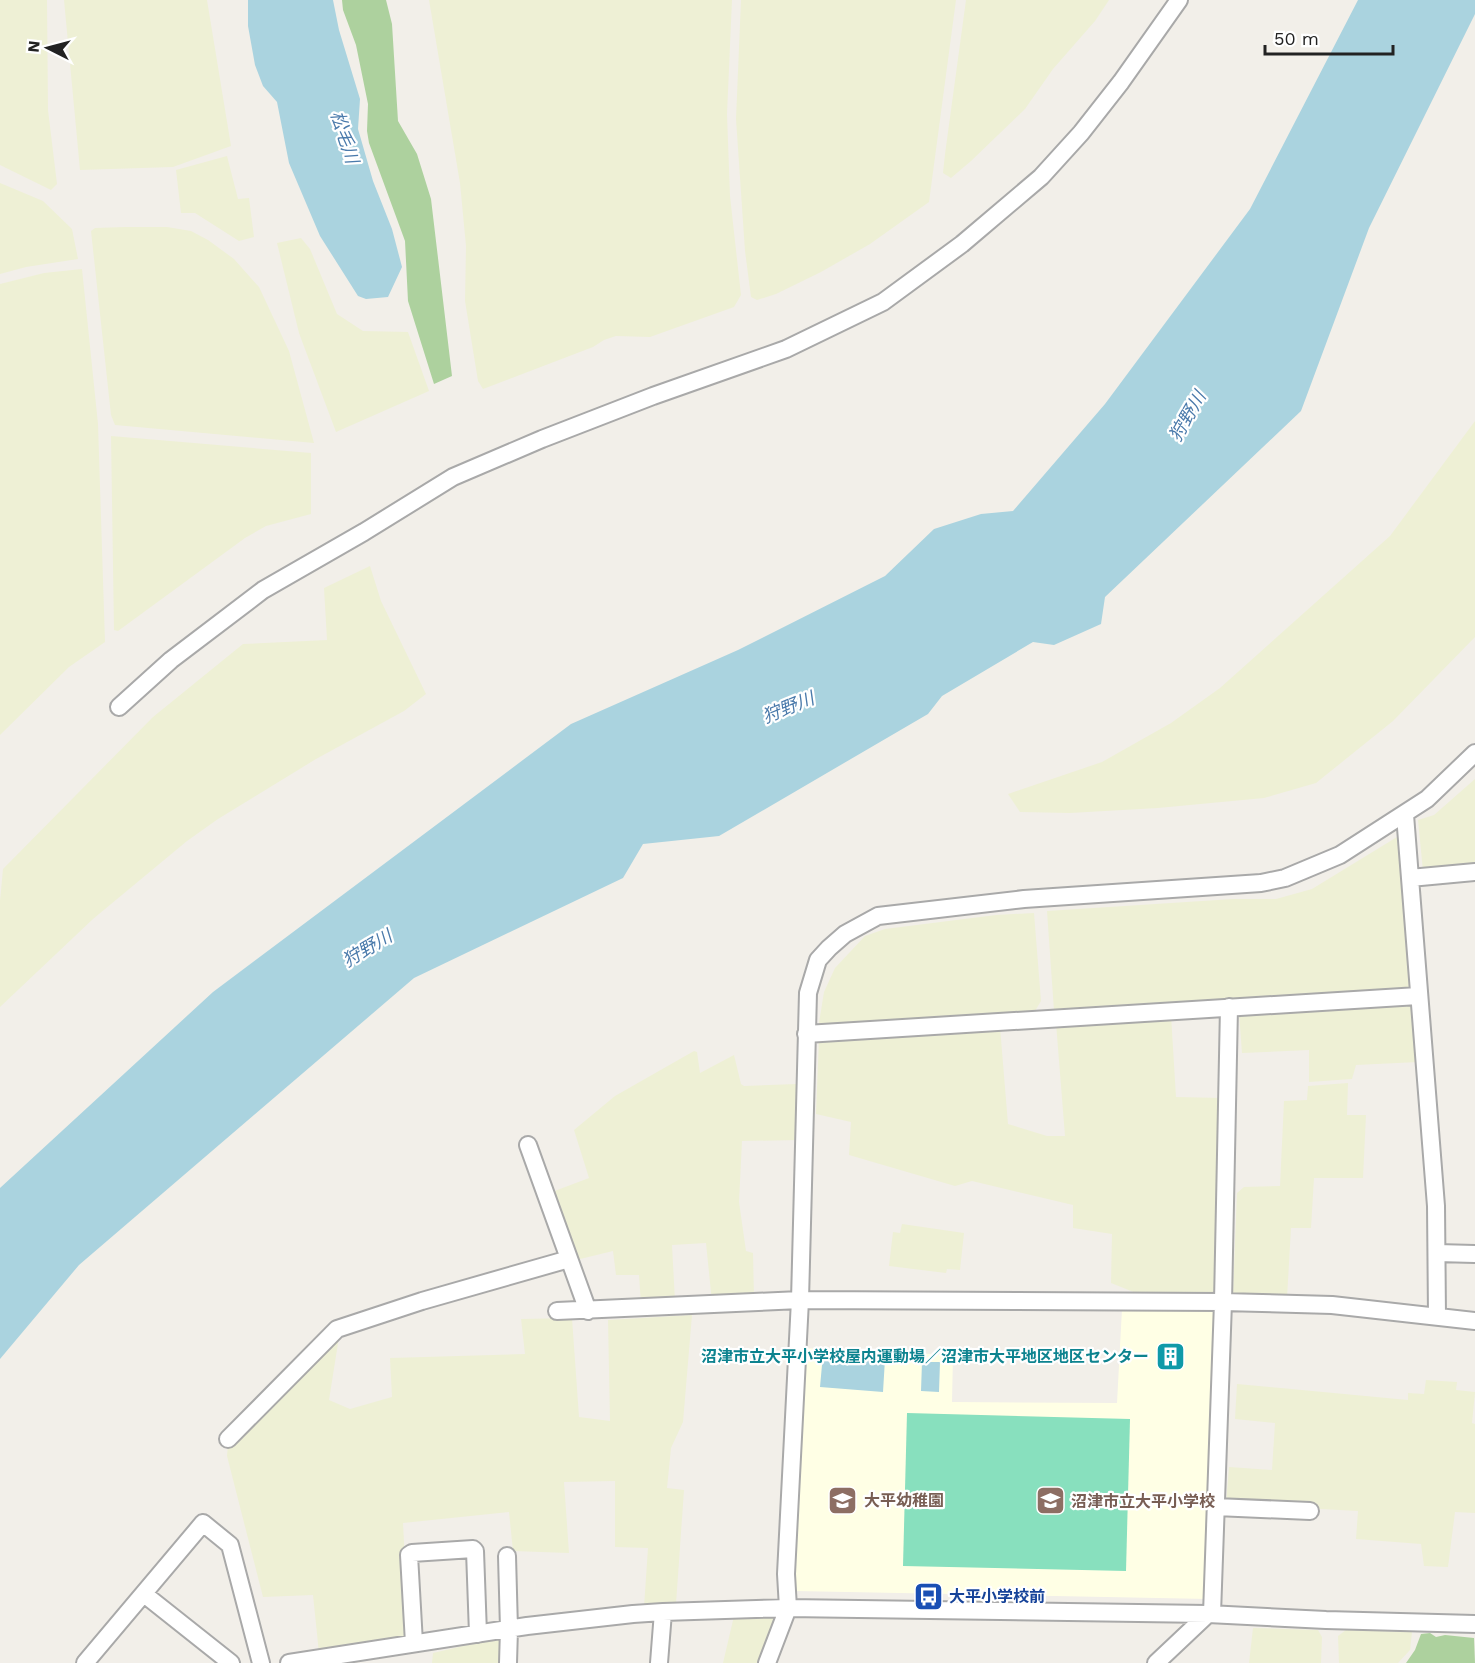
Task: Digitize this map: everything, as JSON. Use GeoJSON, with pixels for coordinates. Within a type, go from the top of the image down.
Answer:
{"type":"FeatureCollection","features":[{"type":"Feature","properties":{"kind":"street"},"geometry":{"type":"LineString","coordinates":[[119,707],[171,660],[263,590],[453,477],[642,400],[786,349],[883,302],[962,244],[1041,177],[1081,133],[1179,0]]}},
{"type":"Feature","properties":{"kind":"street"},"geometry":{"type":"LineString","coordinates":[[767,1663],[788,1608],[786,1575],[800,1300],[807,993],[818,960],[845,934],[878,916],[1024,899],[1261,883],[1285,878],[1340,855],[1405,815],[1427,799],[1475,753]]}},
{"type":"Feature","properties":{"kind":"street"},"geometry":{"type":"LineString","coordinates":[[1405,815],[1436,1206],[1437,1316]]}},
{"type":"Feature","properties":{"kind":"street"},"geometry":{"type":"LineString","coordinates":[[1410,878],[1475,872]]}},
{"type":"Feature","properties":{"kind":"street"},"geometry":{"type":"LineString","coordinates":[[806,1034],[1418,996]]}},
{"type":"Feature","properties":{"kind":"street"},"geometry":{"type":"LineString","coordinates":[[1156,1663],[1210,1614],[1223,1302],[1229,1007]]}},
{"type":"Feature","properties":{"kind":"street"},"geometry":{"type":"LineString","coordinates":[[528,1145],[588,1311]]}},
{"type":"Feature","properties":{"kind":"street"},"geometry":{"type":"LineString","coordinates":[[1437,1252],[1475,1254]]}},
{"type":"Feature","properties":{"kind":"street"},"geometry":{"type":"LineString","coordinates":[[228,1439],[337,1329],[422,1301],[569,1260]]}},
{"type":"Feature","properties":{"kind":"street"},"geometry":{"type":"LineString","coordinates":[[557,1311],[800,1300],[1223,1302],[1332,1305],[1475,1321]]}},
{"type":"Feature","properties":{"kind":"street"},"geometry":{"type":"LineString","coordinates":[[1216,1508],[1310,1511]]}},
{"type":"Feature","properties":{"kind":"street"},"geometry":{"type":"LineString","coordinates":[[88,1662],[203,1523],[230,1545],[261,1663]]}},
{"type":"Feature","properties":{"kind":"street"},"geometry":{"type":"LineString","coordinates":[[414,1643],[409,1555],[412,1553],[475,1551],[478,1634]]}},
{"type":"Feature","properties":{"kind":"street"},"geometry":{"type":"LineString","coordinates":[[507,1556],[508,1663]]}},
{"type":"Feature","properties":{"kind":"street"},"geometry":{"type":"LineString","coordinates":[[144,1594],[231,1663]]}},
{"type":"Feature","properties":{"kind":"street"},"geometry":{"type":"LineString","coordinates":[[289,1663],[509,1629],[600,1617],[663,1612],[788,1608],[1210,1614],[1475,1624]]}},
{"type":"Feature","properties":{"kind":"street"},"geometry":{"type":"LineString","coordinates":[[659,1663],[663,1612]]}},
{"type":"Feature","properties":{"kind":"shaded area"},"geometry":{"type":"Polygon","coordinates":[[[0,0],[47,0],[48,110],[57,184],[51,190],[0,165],[0,0]]]}},
{"type":"Feature","properties":{"kind":"shaded area"},"geometry":{"type":"Polygon","coordinates":[[[64,0],[207,0],[231,146],[173,167],[80,170],[64,0]]]}},
{"type":"Feature","properties":{"kind":"shaded area"},"geometry":{"type":"Polygon","coordinates":[[[429,0],[732,0],[727,114],[730,196],[741,295],[734,307],[650,337],[616,336],[483,389],[478,381],[465,301],[466,246],[460,183],[429,0]]]}},
{"type":"Feature","properties":{"kind":"shaded area"},"geometry":{"type":"Polygon","coordinates":[[[741,0],[956,0],[929,202],[870,244],[821,272],[776,294],[757,300],[751,297],[745,251],[736,119],[741,0]]]}},
{"type":"Feature","properties":{"kind":"shaded area"},"geometry":{"type":"Polygon","coordinates":[[[966,0],[1109,0],[1095,21],[1053,69],[1025,109],[951,178],[943,173],[966,0]]]}},
{"type":"Feature","properties":{"kind":"shaded area"},"geometry":{"type":"Polygon","coordinates":[[[227,156],[238,199],[249,198],[254,237],[239,241],[195,213],[181,213],[176,170],[227,156]]]}},
{"type":"Feature","properties":{"kind":"shaded area"},"geometry":{"type":"Polygon","coordinates":[[[0,183],[43,201],[72,229],[78,259],[26,267],[0,274],[0,183]]]}},
{"type":"Feature","properties":{"kind":"shaded area"},"geometry":{"type":"Polygon","coordinates":[[[167,227],[191,231],[234,259],[259,287],[289,351],[314,443],[115,425],[111,415],[91,231],[95,228],[167,227]]]}},
{"type":"Feature","properties":{"kind":"shaded area"},"geometry":{"type":"Polygon","coordinates":[[[301,238],[310,249],[337,314],[363,331],[408,332],[429,391],[336,432],[299,333],[277,243],[301,238]]]}},
{"type":"Feature","properties":{"kind":"shaded area"},"geometry":{"type":"Polygon","coordinates":[[[82,269],[98,424],[105,642],[69,667],[0,735],[0,284],[44,273],[82,269]]]}},
{"type":"Feature","properties":{"kind":"shaded area"},"geometry":{"type":"Polygon","coordinates":[[[1475,421],[1475,637],[1393,721],[1316,783],[1264,798],[1158,808],[1070,813],[1020,812],[1008,794],[1102,762],[1171,723],[1220,688],[1390,536],[1475,421]]]}},
{"type":"Feature","properties":{"kind":"shaded area"},"geometry":{"type":"Polygon","coordinates":[[[111,436],[311,453],[311,514],[266,526],[245,538],[118,631],[114,630],[111,436]]]}},
{"type":"Feature","properties":{"kind":"shaded area"},"geometry":{"type":"Polygon","coordinates":[[[370,566],[381,601],[426,694],[404,711],[316,759],[218,819],[187,841],[93,919],[0,1007],[0,901],[3,869],[153,717],[243,644],[327,640],[324,588],[370,566]]]}},
{"type":"Feature","properties":{"kind":"shaded area"},"geometry":{"type":"Polygon","coordinates":[[[1475,779],[1475,866],[1423,871],[1418,820],[1434,815],[1475,779]]]}},
{"type":"Feature","properties":{"kind":"shaded area"},"geometry":{"type":"Polygon","coordinates":[[[1397,837],[1404,876],[1412,982],[1408,988],[1054,1011],[1047,911],[1233,899],[1276,899],[1312,889],[1397,837]]]}},
{"type":"Feature","properties":{"kind":"shaded area"},"geometry":{"type":"Polygon","coordinates":[[[1034,913],[1041,1001],[1035,1011],[831,1025],[819,1023],[824,992],[835,968],[865,936],[885,929],[996,915],[1034,913]]]}},
{"type":"Feature","properties":{"kind":"shaded area"},"geometry":{"type":"Polygon","coordinates":[[[1412,1000],[1418,1062],[1356,1065],[1352,1079],[1309,1082],[1309,1050],[1242,1053],[1239,1013],[1412,1000]]]}},
{"type":"Feature","properties":{"kind":"shaded area"},"geometry":{"type":"Polygon","coordinates":[[[1171,1015],[1176,1097],[1223,1098],[1218,1297],[1146,1297],[1111,1283],[1112,1234],[1073,1228],[1073,1205],[972,1181],[955,1186],[849,1155],[851,1122],[816,1114],[819,1038],[1000,1027],[1008,1124],[1047,1136],[1065,1136],[1056,1023],[1171,1015]]]}},
{"type":"Feature","properties":{"kind":"shaded area"},"geometry":{"type":"Polygon","coordinates":[[[694,1051],[697,1052],[700,1073],[734,1055],[741,1084],[744,1086],[797,1084],[801,1088],[799,1140],[742,1141],[739,1202],[746,1251],[753,1253],[754,1297],[712,1302],[706,1243],[672,1245],[675,1301],[641,1304],[639,1275],[616,1275],[613,1251],[576,1260],[552,1192],[589,1178],[574,1130],[615,1096],[694,1051]]]}},
{"type":"Feature","properties":{"kind":"shaded area"},"geometry":{"type":"Polygon","coordinates":[[[1348,1083],[1347,1115],[1366,1115],[1363,1178],[1314,1178],[1311,1228],[1291,1228],[1287,1298],[1239,1298],[1233,1294],[1237,1193],[1244,1187],[1280,1186],[1284,1101],[1307,1100],[1308,1086],[1348,1083]]]}},
{"type":"Feature","properties":{"kind":"shaded area"},"geometry":{"type":"Polygon","coordinates":[[[902,1224],[964,1233],[960,1270],[947,1269],[946,1273],[889,1266],[893,1232],[900,1233],[902,1224]]]}},
{"type":"Feature","properties":{"kind":"shaded area","name":"沼津市立大平小学校"},"geometry":{"type":"Polygon","coordinates":[[[1122,1309],[1217,1310],[1209,1599],[794,1591],[805,1348],[953,1355],[952,1402],[1117,1403],[1122,1309]]]}},
{"type":"Feature","properties":{"kind":"shaded area"},"geometry":{"type":"Polygon","coordinates":[[[692,1315],[683,1422],[671,1448],[667,1488],[684,1490],[676,1604],[644,1607],[648,1548],[615,1547],[615,1481],[564,1482],[569,1553],[513,1551],[509,1512],[403,1523],[409,1639],[319,1653],[313,1595],[263,1597],[227,1456],[228,1445],[339,1337],[329,1400],[350,1409],[392,1397],[390,1358],[525,1354],[521,1319],[572,1318],[579,1417],[610,1421],[608,1320],[692,1315]]]}},
{"type":"Feature","properties":{"kind":"shaded area"},"geometry":{"type":"Polygon","coordinates":[[[1426,1380],[1457,1382],[1456,1390],[1475,1392],[1472,1423],[1475,1424],[1475,1513],[1455,1512],[1448,1567],[1424,1566],[1421,1544],[1356,1539],[1358,1511],[1226,1504],[1229,1467],[1272,1470],[1275,1423],[1235,1419],[1237,1384],[1408,1400],[1408,1393],[1424,1394],[1426,1380]]]}},
{"type":"Feature","properties":{"kind":"shaded area"},"geometry":{"type":"Polygon","coordinates":[[[734,1616],[778,1616],[761,1663],[723,1663],[734,1616]]]}},
{"type":"Feature","properties":{"kind":"shaded area"},"geometry":{"type":"Polygon","coordinates":[[[1253,1628],[1318,1630],[1322,1637],[1321,1663],[1249,1663],[1253,1628]]]}},
{"type":"Feature","properties":{"kind":"shaded area"},"geometry":{"type":"Polygon","coordinates":[[[1346,1630],[1412,1632],[1410,1650],[1398,1663],[1339,1663],[1338,1636],[1346,1630]]]}},
{"type":"Feature","properties":{"kind":"shaded area"},"geometry":{"type":"Polygon","coordinates":[[[502,1637],[502,1663],[432,1663],[433,1653],[502,1637]]]}},
{"type":"Feature","properties":{"kind":"green space"},"geometry":{"type":"Polygon","coordinates":[[[342,0],[386,0],[392,24],[398,121],[417,154],[431,199],[452,376],[434,384],[408,301],[405,241],[369,143],[368,104],[356,45],[343,10],[342,0]]]}},
{"type":"Feature","properties":{"kind":"green space"},"geometry":{"type":"Polygon","coordinates":[[[907,1413],[1130,1419],[1126,1571],[903,1566],[907,1413]]]}},
{"type":"Feature","properties":{"kind":"green space"},"geometry":{"type":"Polygon","coordinates":[[[1430,1633],[1436,1637],[1445,1635],[1474,1638],[1475,1663],[1406,1663],[1415,1650],[1421,1634],[1430,1633]]]}},
{"type":"Feature","properties":{"kind":"water","name":"松毛川"},"geometry":{"type":"Polygon","coordinates":[[[248,0],[333,0],[339,30],[360,99],[358,129],[373,181],[392,229],[402,267],[388,297],[366,299],[358,296],[320,236],[289,163],[277,102],[263,86],[255,65],[248,26],[248,0]]]}},
{"type":"Feature","properties":{"kind":"water","name":"狩野川"},"geometry":{"type":"Polygon","coordinates":[[[1358,0],[1475,0],[1475,14],[1369,228],[1301,411],[1105,597],[1101,624],[1054,645],[1033,642],[942,696],[928,714],[719,836],[643,844],[623,878],[414,978],[79,1265],[0,1359],[0,1188],[213,992],[571,724],[738,650],[885,576],[934,529],[981,514],[1013,511],[1105,404],[1250,209],[1358,0]]]}},
{"type":"Feature","properties":{"kind":"water"},"geometry":{"type":"Polygon","coordinates":[[[823,1354],[885,1359],[883,1392],[820,1387],[823,1354]]]}},
{"type":"Feature","properties":{"kind":"water"},"geometry":{"type":"Polygon","coordinates":[[[922,1362],[940,1362],[939,1392],[921,1391],[922,1362]]]}},
{"type":"Feature","properties":{"kind":"place","name":"沼津市立大平小学校屋内運動場／沼津市大平地区地区センター"},"geometry":{"type":"Point","coordinates":[1170,1356]}},
{"type":"Feature","properties":{"kind":"place","name":"大平幼稚園"},"geometry":{"type":"Point","coordinates":[843,1500]}},
{"type":"Feature","properties":{"kind":"place","name":"沼津市立大平小学校"},"geometry":{"type":"Point","coordinates":[1050,1501]}},
{"type":"Feature","properties":{"kind":"place","name":"大平小学校前"},"geometry":{"type":"Point","coordinates":[928,1596]}}]}
